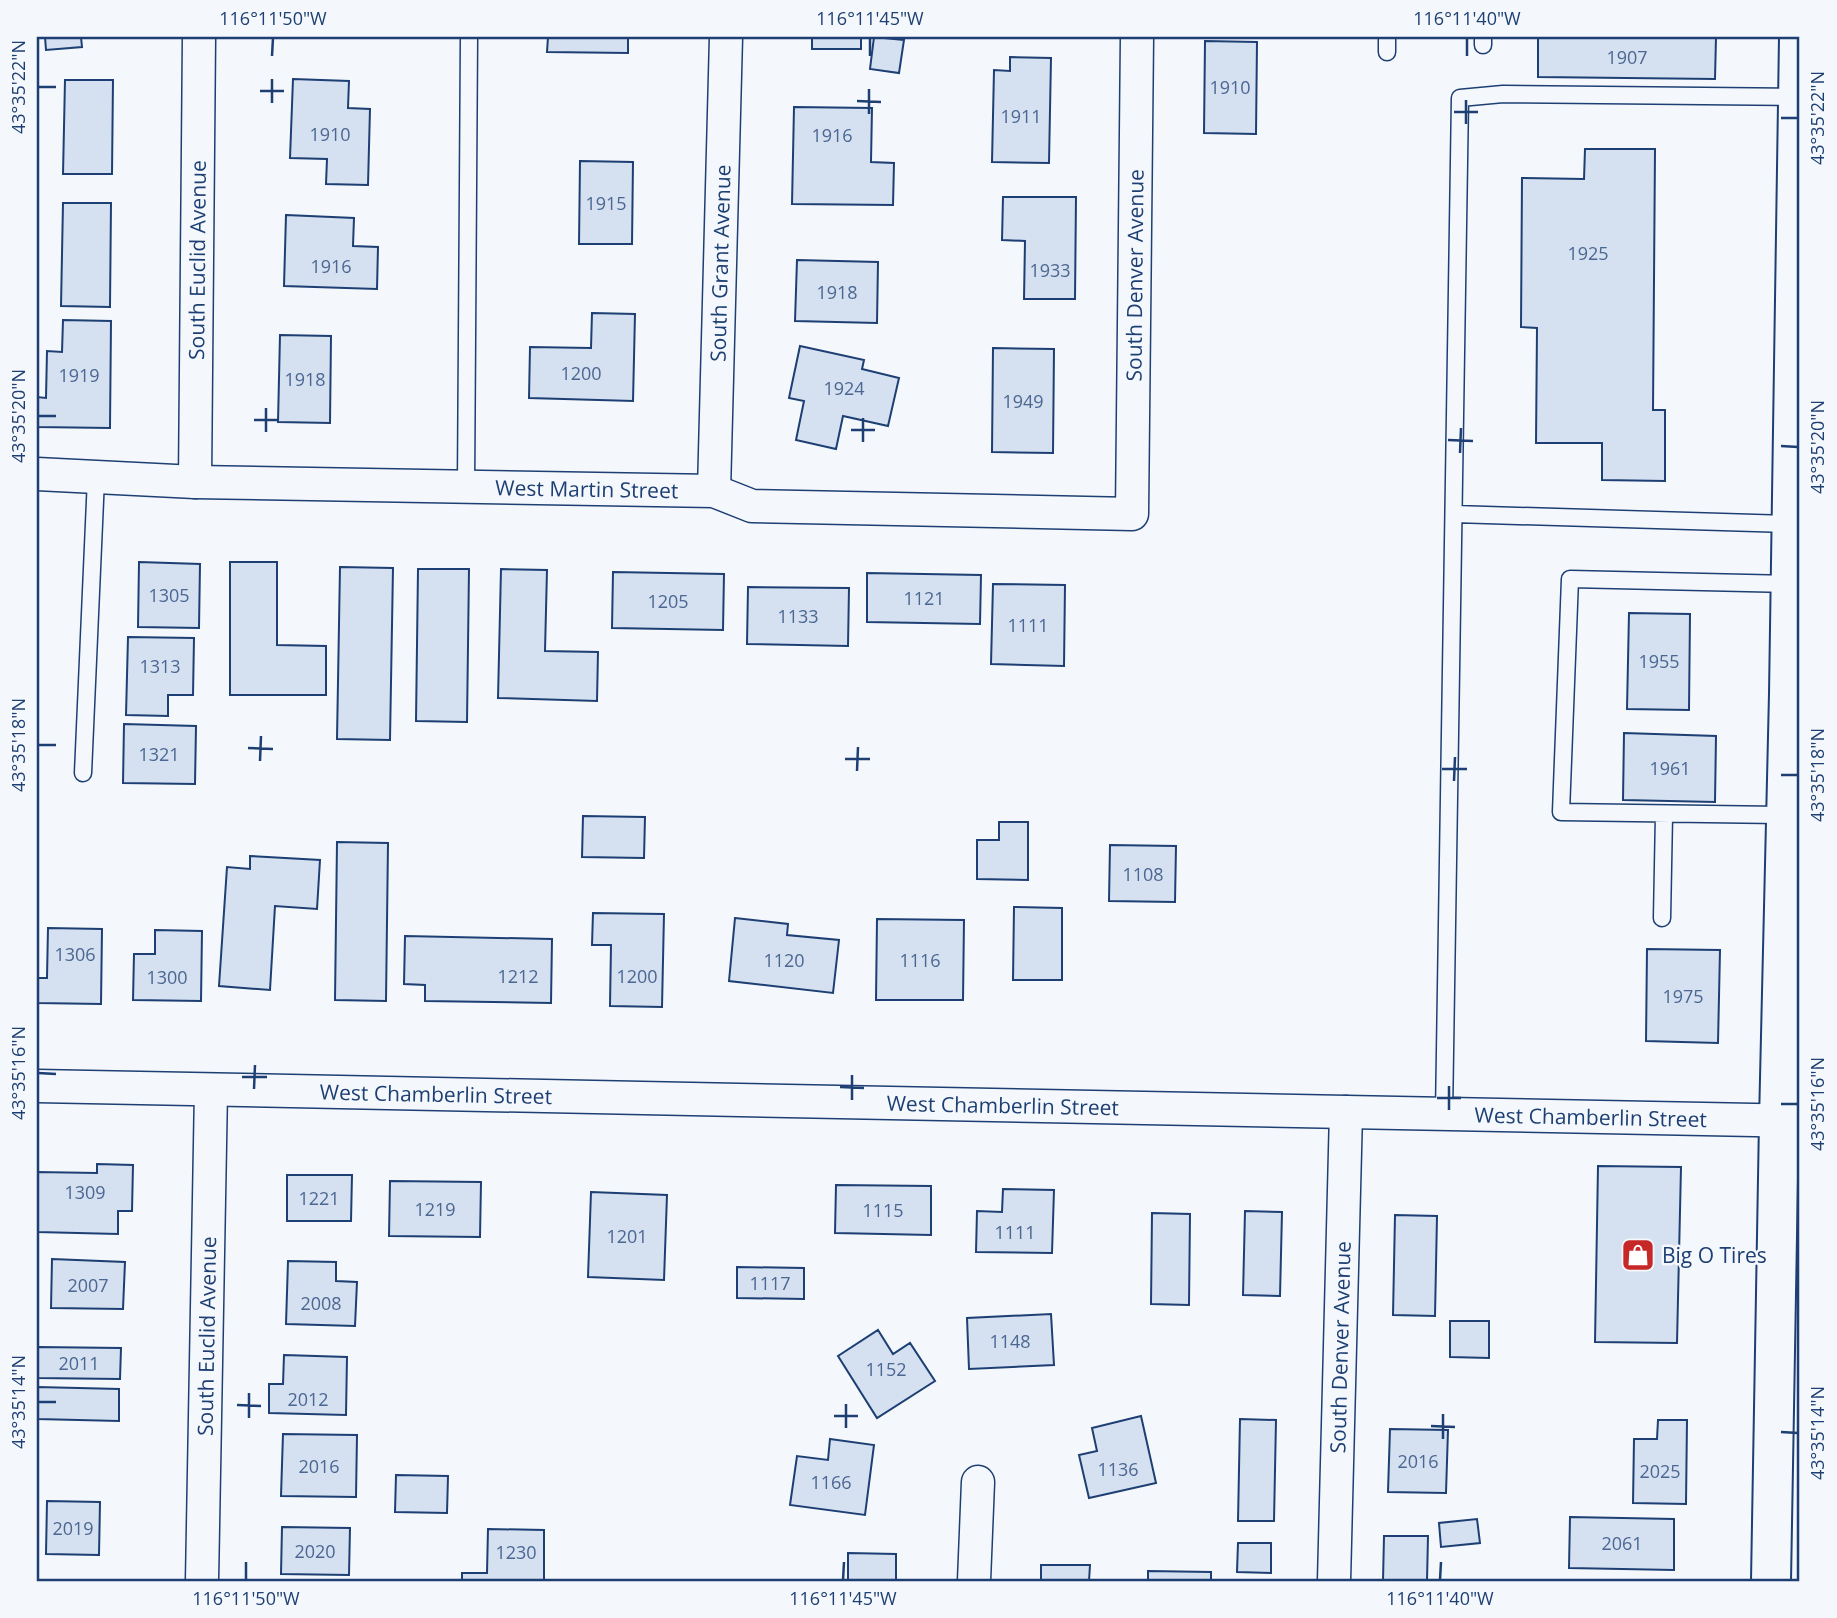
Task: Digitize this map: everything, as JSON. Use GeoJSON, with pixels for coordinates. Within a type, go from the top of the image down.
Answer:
{"type":"FeatureCollection","features":[{"type":"Feature","properties":{"kind":"main road"},"geometry":{"type":"LineString","coordinates":[[1771,1581],[1790,1121],[1792,934],[1786,815],[1799,37]]}},
{"type":"Feature","properties":{"kind":"street","name":"South Euclid Avenue"},"geometry":{"type":"LineString","coordinates":[[195,482],[200,37]]}},
{"type":"Feature","properties":{"kind":"street","name":"South Grant Avenue"},"geometry":{"type":"LineString","coordinates":[[713,491],[726,37]]}},
{"type":"Feature","properties":{"kind":"street","name":"South Denver Avenue"},"geometry":{"type":"LineString","coordinates":[[1132,514],[1137,37]]}},
{"type":"Feature","properties":{"kind":"street","name":"West Martin Street"},"geometry":{"type":"LineString","coordinates":[[37,474],[195,482],[713,491],[752,506],[1132,514]]}},
{"type":"Feature","properties":{"kind":"street","name":"West Chamberlin Street"},"geometry":{"type":"LineString","coordinates":[[37,1086],[1790,1121]]}},
{"type":"Feature","properties":{"kind":"street","name":"South Euclid Avenue"},"geometry":{"type":"LineString","coordinates":[[202,1581],[211,1090]]}},
{"type":"Feature","properties":{"kind":"street","name":"South Denver Avenue"},"geometry":{"type":"LineString","coordinates":[[1334,1581],[1346,1112]]}},
{"type":"Feature","properties":{"kind":"street"},"geometry":{"type":"LineString","coordinates":[[974,1581],[978,1482]]}},
{"type":"Feature","properties":{"kind":"lane"},"geometry":{"type":"LineString","coordinates":[[466,486],[469,37]]}},
{"type":"Feature","properties":{"kind":"lane"},"geometry":{"type":"LineString","coordinates":[[1444,1115],[1460,98],[1503,94],[1799,97]]}},
{"type":"Feature","properties":{"kind":"lane"},"geometry":{"type":"LineString","coordinates":[[83,773],[96,478]]}},
{"type":"Feature","properties":{"kind":"lane"},"geometry":{"type":"LineString","coordinates":[[1454,514],[1792,524]]}},
{"type":"Feature","properties":{"kind":"lane"},"geometry":{"type":"LineString","coordinates":[[1786,815],[1561,812],[1570,579],[1791,584]]}},
{"type":"Feature","properties":{"kind":"lane"},"geometry":{"type":"LineString","coordinates":[[1662,918],[1664,814]]}},
{"type":"Feature","properties":{"kind":"building"},"geometry":{"type":"Polygon","coordinates":[[[45,37],[81,37],[82,47],[46,50],[45,37]]]}},
{"type":"Feature","properties":{"kind":"building"},"geometry":{"type":"Polygon","coordinates":[[[548,37],[628,37],[628,53],[547,52],[548,37]]]}},
{"type":"Feature","properties":{"kind":"building"},"geometry":{"type":"Polygon","coordinates":[[[812,37],[861,37],[861,49],[812,49],[812,37]]]}},
{"type":"Feature","properties":{"kind":"building"},"geometry":{"type":"Polygon","coordinates":[[[874,37],[904,40],[899,73],[870,69],[874,37]]]}},
{"type":"Feature","properties":{"kind":"building"},"geometry":{"type":"Polygon","coordinates":[[[1538,37],[1716,37],[1715,79],[1538,77],[1538,37]]]}},
{"type":"Feature","properties":{"kind":"building"},"geometry":{"type":"Polygon","coordinates":[[[1205,41],[1257,42],[1256,134],[1204,133],[1205,41]]]}},
{"type":"Feature","properties":{"kind":"building"},"geometry":{"type":"Polygon","coordinates":[[[1010,57],[1051,58],[1049,163],[992,162],[994,70],[1010,71],[1010,57]]]}},
{"type":"Feature","properties":{"kind":"building"},"geometry":{"type":"Polygon","coordinates":[[[293,79],[349,81],[348,108],[370,109],[368,185],[326,184],[327,159],[290,158],[293,79]]]}},
{"type":"Feature","properties":{"kind":"building"},"geometry":{"type":"Polygon","coordinates":[[[65,80],[113,80],[112,174],[63,174],[65,80]]]}},
{"type":"Feature","properties":{"kind":"building"},"geometry":{"type":"Polygon","coordinates":[[[794,107],[872,108],[871,162],[894,163],[893,205],[792,204],[794,107]]]}},
{"type":"Feature","properties":{"kind":"building"},"geometry":{"type":"Polygon","coordinates":[[[1585,149],[1655,149],[1653,410],[1665,410],[1665,481],[1602,480],[1602,443],[1536,443],[1537,328],[1521,327],[1522,178],[1584,179],[1585,149]]]}},
{"type":"Feature","properties":{"kind":"building"},"geometry":{"type":"Polygon","coordinates":[[[580,161],[633,162],[632,244],[579,244],[580,161]]]}},
{"type":"Feature","properties":{"kind":"building"},"geometry":{"type":"Polygon","coordinates":[[[1003,197],[1076,197],[1075,299],[1024,299],[1025,241],[1002,240],[1003,197]]]}},
{"type":"Feature","properties":{"kind":"building"},"geometry":{"type":"Polygon","coordinates":[[[63,203],[111,203],[110,307],[61,306],[63,203]]]}},
{"type":"Feature","properties":{"kind":"building"},"geometry":{"type":"Polygon","coordinates":[[[286,215],[354,218],[353,246],[378,247],[377,289],[284,286],[286,215]]]}},
{"type":"Feature","properties":{"kind":"building"},"geometry":{"type":"Polygon","coordinates":[[[797,260],[878,262],[877,323],[795,321],[797,260]]]}},
{"type":"Feature","properties":{"kind":"building"},"geometry":{"type":"Polygon","coordinates":[[[592,313],[635,314],[633,401],[529,398],[530,347],[591,348],[592,313]]]}},
{"type":"Feature","properties":{"kind":"building"},"geometry":{"type":"Polygon","coordinates":[[[63,320],[111,321],[110,428],[37,427],[37,397],[46,398],[47,351],[62,352],[63,320]]]}},
{"type":"Feature","properties":{"kind":"building"},"geometry":{"type":"Polygon","coordinates":[[[280,335],[331,336],[330,423],[278,422],[280,335]]]}},
{"type":"Feature","properties":{"kind":"building"},"geometry":{"type":"Polygon","coordinates":[[[800,346],[864,360],[862,369],[899,378],[888,426],[843,416],[836,449],[796,440],[804,401],[789,398],[800,346]]]}},
{"type":"Feature","properties":{"kind":"building"},"geometry":{"type":"Polygon","coordinates":[[[993,348],[1054,349],[1053,453],[992,452],[993,348]]]}},
{"type":"Feature","properties":{"kind":"building"},"geometry":{"type":"Polygon","coordinates":[[[139,562],[200,564],[199,628],[138,627],[139,562]]]}},
{"type":"Feature","properties":{"kind":"building"},"geometry":{"type":"Polygon","coordinates":[[[230,562],[277,562],[277,645],[326,646],[326,695],[230,695],[230,562]]]}},
{"type":"Feature","properties":{"kind":"building"},"geometry":{"type":"Polygon","coordinates":[[[340,567],[393,568],[390,740],[337,739],[340,567]]]}},
{"type":"Feature","properties":{"kind":"building"},"geometry":{"type":"Polygon","coordinates":[[[418,569],[469,569],[467,722],[416,721],[418,569]]]}},
{"type":"Feature","properties":{"kind":"building"},"geometry":{"type":"Polygon","coordinates":[[[501,569],[547,570],[545,651],[598,652],[597,701],[498,698],[501,569]]]}},
{"type":"Feature","properties":{"kind":"building"},"geometry":{"type":"Polygon","coordinates":[[[613,572],[724,574],[723,630],[612,628],[613,572]]]}},
{"type":"Feature","properties":{"kind":"building"},"geometry":{"type":"Polygon","coordinates":[[[867,573],[981,575],[980,624],[867,622],[867,573]]]}},
{"type":"Feature","properties":{"kind":"building"},"geometry":{"type":"Polygon","coordinates":[[[993,584],[1065,585],[1064,666],[991,664],[993,584]]]}},
{"type":"Feature","properties":{"kind":"building"},"geometry":{"type":"Polygon","coordinates":[[[748,587],[849,588],[848,646],[747,644],[748,587]]]}},
{"type":"Feature","properties":{"kind":"building"},"geometry":{"type":"Polygon","coordinates":[[[1629,613],[1690,614],[1689,710],[1627,709],[1629,613]]]}},
{"type":"Feature","properties":{"kind":"building"},"geometry":{"type":"Polygon","coordinates":[[[128,637],[194,638],[193,695],[168,695],[168,716],[126,715],[128,637]]]}},
{"type":"Feature","properties":{"kind":"building"},"geometry":{"type":"Polygon","coordinates":[[[124,724],[196,726],[195,784],[123,783],[124,724]]]}},
{"type":"Feature","properties":{"kind":"building"},"geometry":{"type":"Polygon","coordinates":[[[1624,733],[1716,736],[1715,802],[1623,800],[1624,733]]]}},
{"type":"Feature","properties":{"kind":"building"},"geometry":{"type":"Polygon","coordinates":[[[583,816],[645,817],[644,858],[582,857],[583,816]]]}},
{"type":"Feature","properties":{"kind":"building"},"geometry":{"type":"Polygon","coordinates":[[[999,822],[1028,822],[1028,880],[977,879],[977,840],[999,840],[999,822]]]}},
{"type":"Feature","properties":{"kind":"building"},"geometry":{"type":"Polygon","coordinates":[[[337,842],[388,843],[386,1001],[335,1000],[337,842]]]}},
{"type":"Feature","properties":{"kind":"building"},"geometry":{"type":"Polygon","coordinates":[[[1110,845],[1176,846],[1175,902],[1109,901],[1110,845]]]}},
{"type":"Feature","properties":{"kind":"building"},"geometry":{"type":"Polygon","coordinates":[[[250,856],[320,860],[317,909],[275,906],[270,990],[219,986],[227,867],[250,869],[250,856]]]}},
{"type":"Feature","properties":{"kind":"building"},"geometry":{"type":"Polygon","coordinates":[[[1014,907],[1062,908],[1062,980],[1013,980],[1014,907]]]}},
{"type":"Feature","properties":{"kind":"building"},"geometry":{"type":"Polygon","coordinates":[[[593,913],[664,914],[662,1007],[610,1006],[611,945],[592,945],[593,913]]]}},
{"type":"Feature","properties":{"kind":"building"},"geometry":{"type":"Polygon","coordinates":[[[735,918],[788,924],[787,935],[839,940],[833,993],[729,981],[735,918]]]}},
{"type":"Feature","properties":{"kind":"building"},"geometry":{"type":"Polygon","coordinates":[[[877,919],[964,920],[963,1000],[876,1000],[877,919]]]}},
{"type":"Feature","properties":{"kind":"building"},"geometry":{"type":"Polygon","coordinates":[[[48,928],[102,929],[101,1004],[37,1003],[37,978],[47,978],[48,928]]]}},
{"type":"Feature","properties":{"kind":"building"},"geometry":{"type":"Polygon","coordinates":[[[155,930],[202,931],[201,1001],[133,1000],[134,954],[155,954],[155,930]]]}},
{"type":"Feature","properties":{"kind":"building"},"geometry":{"type":"Polygon","coordinates":[[[405,936],[552,939],[551,1003],[425,1001],[425,985],[404,984],[405,936]]]}},
{"type":"Feature","properties":{"kind":"building"},"geometry":{"type":"Polygon","coordinates":[[[1647,949],[1720,950],[1718,1043],[1646,1041],[1647,949]]]}},
{"type":"Feature","properties":{"kind":"building"},"geometry":{"type":"Polygon","coordinates":[[[97,1164],[133,1165],[132,1211],[118,1211],[118,1234],[37,1232],[37,1172],[97,1173],[97,1164]]]}},
{"type":"Feature","properties":{"kind":"building","name":"Big O Tires"},"geometry":{"type":"Polygon","coordinates":[[[1598,1166],[1681,1167],[1677,1343],[1595,1342],[1598,1166]]]}},
{"type":"Feature","properties":{"kind":"building"},"geometry":{"type":"Polygon","coordinates":[[[287,1175],[352,1175],[351,1221],[287,1221],[287,1175]]]}},
{"type":"Feature","properties":{"kind":"building"},"geometry":{"type":"Polygon","coordinates":[[[390,1181],[481,1182],[480,1237],[389,1236],[390,1181]]]}},
{"type":"Feature","properties":{"kind":"building"},"geometry":{"type":"Polygon","coordinates":[[[836,1185],[931,1186],[931,1235],[835,1233],[836,1185]]]}},
{"type":"Feature","properties":{"kind":"building"},"geometry":{"type":"Polygon","coordinates":[[[1003,1189],[1054,1190],[1052,1253],[976,1252],[977,1211],[1002,1212],[1003,1189]]]}},
{"type":"Feature","properties":{"kind":"building"},"geometry":{"type":"Polygon","coordinates":[[[591,1192],[667,1195],[664,1280],[588,1277],[591,1192]]]}},
{"type":"Feature","properties":{"kind":"building"},"geometry":{"type":"Polygon","coordinates":[[[1245,1211],[1282,1212],[1280,1296],[1243,1295],[1245,1211]]]}},
{"type":"Feature","properties":{"kind":"building"},"geometry":{"type":"Polygon","coordinates":[[[1152,1213],[1190,1214],[1189,1305],[1151,1304],[1152,1213]]]}},
{"type":"Feature","properties":{"kind":"building"},"geometry":{"type":"Polygon","coordinates":[[[1395,1215],[1437,1216],[1435,1316],[1393,1315],[1395,1215]]]}},
{"type":"Feature","properties":{"kind":"building"},"geometry":{"type":"Polygon","coordinates":[[[52,1259],[125,1262],[123,1309],[51,1308],[52,1259]]]}},
{"type":"Feature","properties":{"kind":"building"},"geometry":{"type":"Polygon","coordinates":[[[288,1261],[336,1262],[336,1281],[357,1282],[355,1326],[286,1324],[288,1261]]]}},
{"type":"Feature","properties":{"kind":"building"},"geometry":{"type":"Polygon","coordinates":[[[737,1267],[804,1268],[804,1299],[737,1298],[737,1267]]]}},
{"type":"Feature","properties":{"kind":"building"},"geometry":{"type":"Polygon","coordinates":[[[1051,1314],[1054,1365],[969,1369],[967,1318],[1051,1314]]]}},
{"type":"Feature","properties":{"kind":"building"},"geometry":{"type":"Polygon","coordinates":[[[1450,1321],[1489,1321],[1489,1358],[1450,1357],[1450,1321]]]}},
{"type":"Feature","properties":{"kind":"building"},"geometry":{"type":"Polygon","coordinates":[[[878,1330],[893,1354],[910,1343],[935,1381],[877,1418],[838,1356],[878,1330]]]}},
{"type":"Feature","properties":{"kind":"building"},"geometry":{"type":"Polygon","coordinates":[[[37,1347],[121,1348],[120,1379],[37,1378],[37,1347]]]}},
{"type":"Feature","properties":{"kind":"building"},"geometry":{"type":"Polygon","coordinates":[[[284,1355],[347,1357],[346,1415],[269,1413],[269,1384],[283,1384],[284,1355]]]}},
{"type":"Feature","properties":{"kind":"building"},"geometry":{"type":"Polygon","coordinates":[[[37,1387],[119,1389],[119,1421],[37,1419],[37,1387]]]}},
{"type":"Feature","properties":{"kind":"building"},"geometry":{"type":"Polygon","coordinates":[[[1141,1416],[1156,1483],[1089,1498],[1079,1455],[1097,1451],[1092,1428],[1141,1416]]]}},
{"type":"Feature","properties":{"kind":"building"},"geometry":{"type":"Polygon","coordinates":[[[1240,1419],[1276,1420],[1274,1521],[1238,1521],[1240,1419]]]}},
{"type":"Feature","properties":{"kind":"building"},"geometry":{"type":"Polygon","coordinates":[[[1658,1420],[1687,1420],[1686,1504],[1633,1503],[1634,1439],[1657,1439],[1658,1420]]]}},
{"type":"Feature","properties":{"kind":"building"},"geometry":{"type":"Polygon","coordinates":[[[1390,1429],[1448,1430],[1446,1493],[1388,1492],[1390,1429]]]}},
{"type":"Feature","properties":{"kind":"building"},"geometry":{"type":"Polygon","coordinates":[[[283,1434],[357,1435],[356,1497],[281,1496],[283,1434]]]}},
{"type":"Feature","properties":{"kind":"building"},"geometry":{"type":"Polygon","coordinates":[[[830,1439],[874,1445],[865,1515],[790,1505],[797,1456],[828,1460],[830,1439]]]}},
{"type":"Feature","properties":{"kind":"building"},"geometry":{"type":"Polygon","coordinates":[[[396,1475],[448,1476],[447,1513],[395,1512],[396,1475]]]}},
{"type":"Feature","properties":{"kind":"building"},"geometry":{"type":"Polygon","coordinates":[[[47,1501],[100,1502],[99,1555],[46,1554],[47,1501]]]}},
{"type":"Feature","properties":{"kind":"building"},"geometry":{"type":"Polygon","coordinates":[[[1570,1517],[1674,1519],[1674,1570],[1569,1568],[1570,1517]]]}},
{"type":"Feature","properties":{"kind":"building"},"geometry":{"type":"Polygon","coordinates":[[[1477,1519],[1480,1543],[1441,1547],[1439,1523],[1477,1519]]]}},
{"type":"Feature","properties":{"kind":"building"},"geometry":{"type":"Polygon","coordinates":[[[282,1527],[350,1528],[349,1575],[281,1574],[282,1527]]]}},
{"type":"Feature","properties":{"kind":"building"},"geometry":{"type":"Polygon","coordinates":[[[488,1529],[544,1530],[544,1581],[462,1581],[462,1573],[487,1573],[488,1529]]]}},
{"type":"Feature","properties":{"kind":"building"},"geometry":{"type":"Polygon","coordinates":[[[1384,1536],[1428,1536],[1427,1581],[1383,1581],[1384,1536]]]}},
{"type":"Feature","properties":{"kind":"building"},"geometry":{"type":"Polygon","coordinates":[[[1238,1543],[1271,1543],[1271,1573],[1237,1572],[1238,1543]]]}},
{"type":"Feature","properties":{"kind":"building"},"geometry":{"type":"Polygon","coordinates":[[[848,1553],[896,1554],[896,1581],[848,1581],[848,1553]]]}},
{"type":"Feature","properties":{"kind":"building"},"geometry":{"type":"Polygon","coordinates":[[[1041,1565],[1090,1565],[1089,1581],[1041,1581],[1041,1565]]]}},
{"type":"Feature","properties":{"kind":"building"},"geometry":{"type":"Polygon","coordinates":[[[1148,1571],[1211,1572],[1211,1581],[1148,1581],[1148,1571]]]}},
{"type":"Feature","properties":{"kind":"place","name":"Big O Tires"},"geometry":{"type":"Point","coordinates":[1638,1255]}}]}
